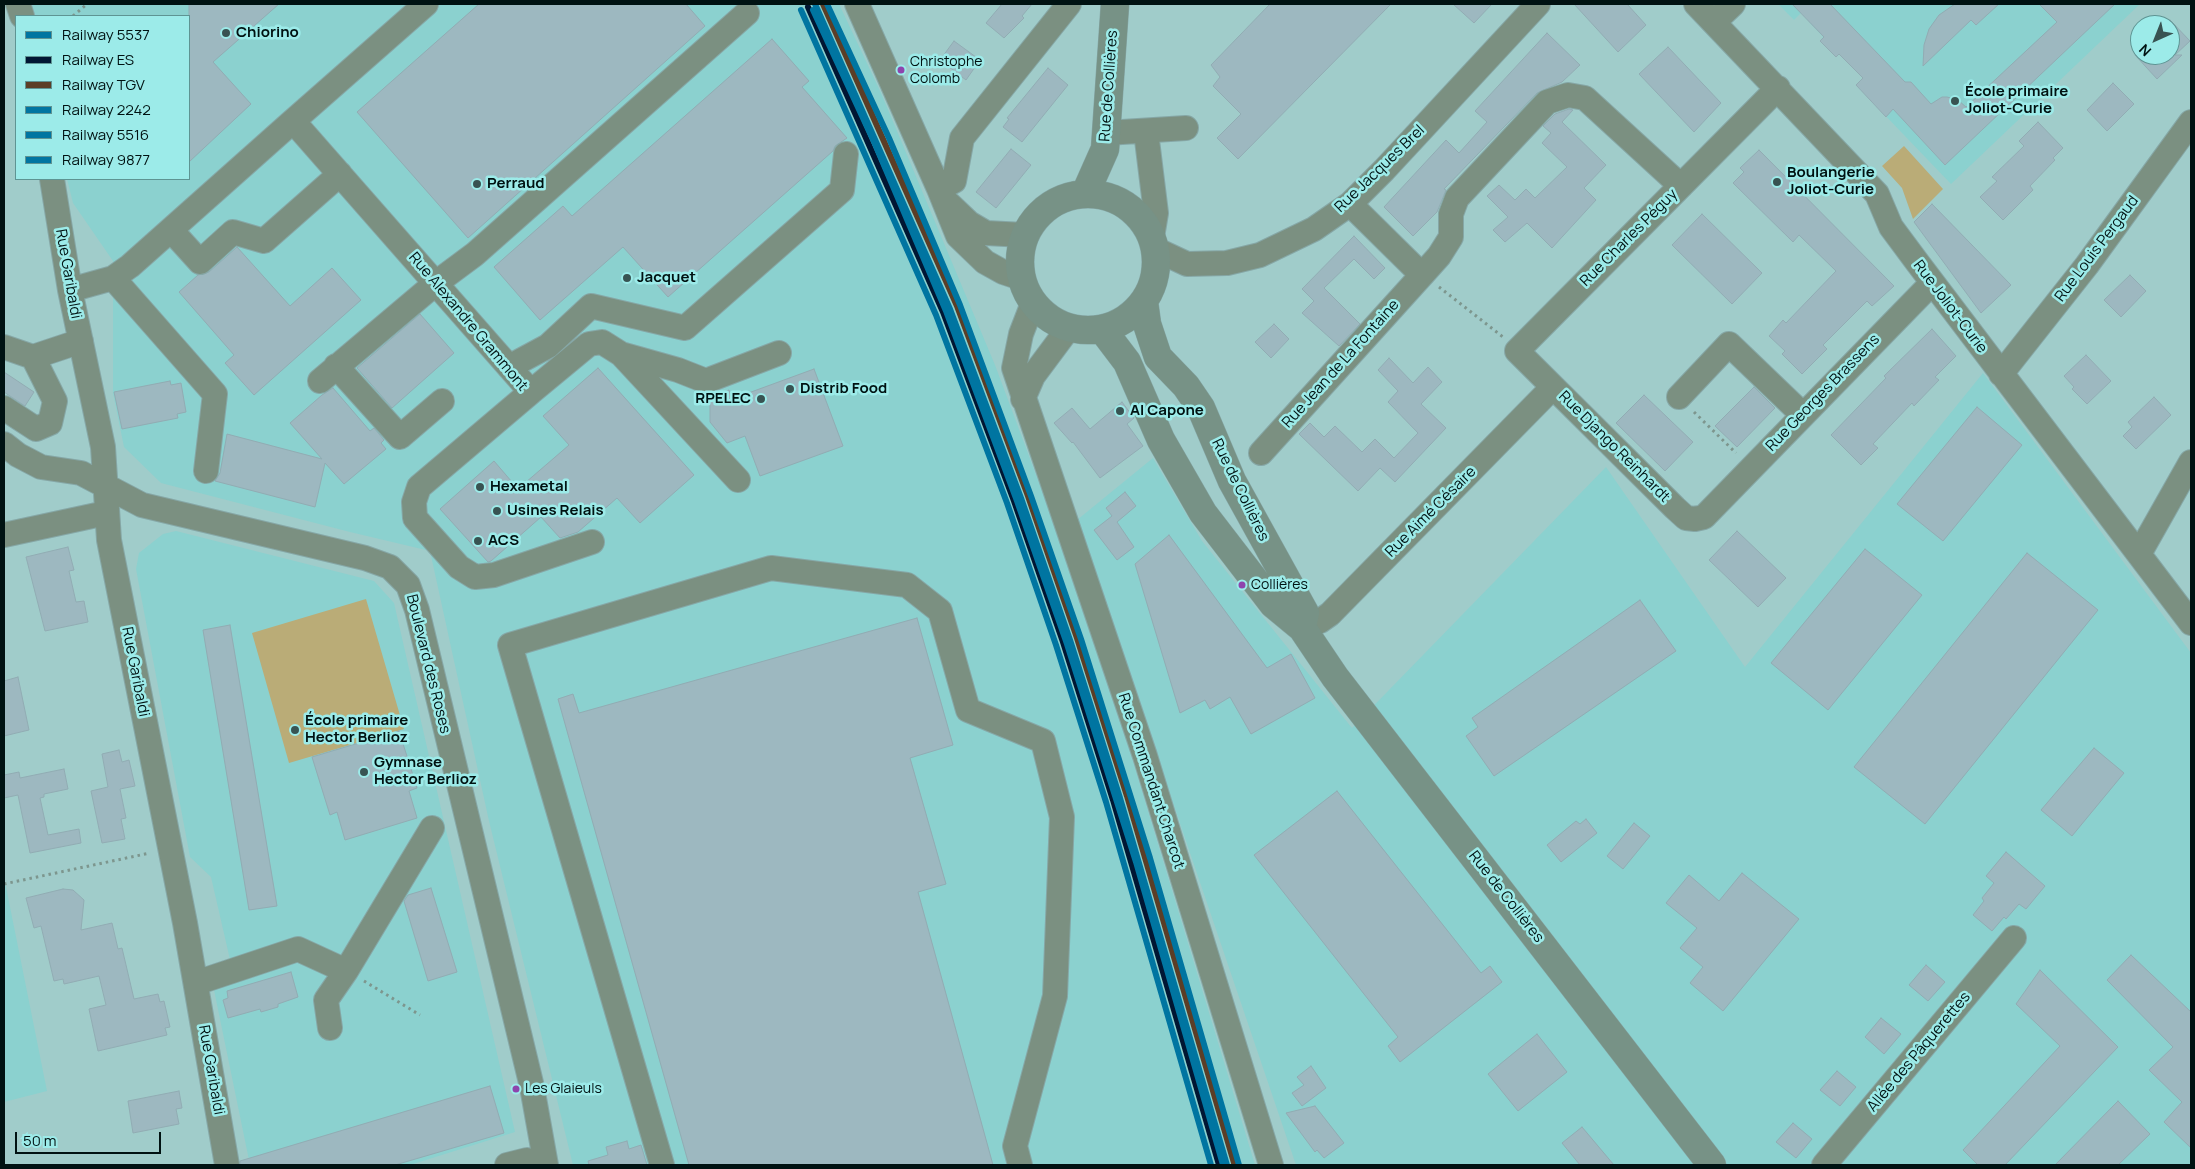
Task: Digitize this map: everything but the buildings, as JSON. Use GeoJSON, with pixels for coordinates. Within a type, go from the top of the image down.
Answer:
{"type":"FeatureCollection","features":[{"type":"Feature","properties":{"kind":"main road","name":"Rue de Collières"},"geometry":{"type":"LineString","coordinates":[[1085,194],[1105,149],[1115,4]]}},
{"type":"Feature","properties":{"kind":"main road"},"geometry":{"type":"LineString","coordinates":[[1100,195],[1120,202],[1135,212],[1153,243],[1156,264],[1154,280],[1144,302],[1129,318],[1102,329],[1080,331],[1068,329],[1050,320],[1033,303],[1021,278],[1019,263],[1024,235],[1041,212],[1054,203],[1070,196],[1100,195]]}},
{"type":"Feature","properties":{"kind":"main road","name":"Rue de Collières"},"geometry":{"type":"LineString","coordinates":[[1144,302],[1147,324],[1158,357],[1186,386],[1200,408],[1232,481],[1305,614],[1302,628]]}},
{"type":"Feature","properties":{"kind":"main road","name":"Rue de Collières"},"geometry":{"type":"LineString","coordinates":[[1102,329],[1127,362],[1161,440],[1204,512],[1273,604],[1302,628],[1341,684],[1712,1165]]}},
{"type":"Feature","properties":{"kind":"street"},"geometry":{"type":"LineString","coordinates":[[70,290],[113,278],[130,266],[426,4]]}},
{"type":"Feature","properties":{"kind":"street"},"geometry":{"type":"LineString","coordinates":[[857,4],[942,194],[958,236],[985,262],[1003,272],[1021,278]]}},
{"type":"Feature","properties":{"kind":"street"},"geometry":{"type":"LineString","coordinates":[[942,194],[954,181],[962,138],[1069,4]]}},
{"type":"Feature","properties":{"kind":"street","name":"Rue Jacques Brel"},"geometry":{"type":"LineString","coordinates":[[1153,243],[1188,264],[1227,263],[1260,255],[1305,233],[1350,204],[1538,4]]}},
{"type":"Feature","properties":{"kind":"street","name":"Rue Joliot-Curie"},"geometry":{"type":"LineString","coordinates":[[1696,4],[1778,88],[1876,194],[1891,227],[1932,283],[2191,623]]}},
{"type":"Feature","properties":{"kind":"street"},"geometry":{"type":"LineString","coordinates":[[1714,22],[1733,4]]}},
{"type":"Feature","properties":{"kind":"street"},"geometry":{"type":"LineString","coordinates":[[442,401],[400,437],[328,374],[436,283],[475,254],[747,13]]}},
{"type":"Feature","properties":{"kind":"street","name":"Rue Charles Péguy"},"geometry":{"type":"LineString","coordinates":[[1510,344],[1680,186],[1778,88]]}},
{"type":"Feature","properties":{"kind":"street","name":"Rue Jean de La Fontaine"},"geometry":{"type":"LineString","coordinates":[[1261,453],[1439,256],[1451,237],[1451,214],[1457,198],[1547,102],[1568,95],[1585,98],[1680,186]]}},
{"type":"Feature","properties":{"kind":"street","name":"Rue Alexandre Grammont"},"geometry":{"type":"LineString","coordinates":[[293,121],[531,392],[419,486],[414,502],[416,518],[459,567],[475,577],[494,575],[592,542]]}},
{"type":"Feature","properties":{"kind":"street","name":"Rue Louis Pergaud"},"geometry":{"type":"LineString","coordinates":[[2001,374],[2087,265],[2191,122]]}},
{"type":"Feature","properties":{"kind":"street"},"geometry":{"type":"LineString","coordinates":[[1106,133],[1186,128]]}},
{"type":"Feature","properties":{"kind":"street"},"geometry":{"type":"LineString","coordinates":[[1146,132],[1156,213],[1153,243]]}},
{"type":"Feature","properties":{"kind":"street"},"geometry":{"type":"LineString","coordinates":[[509,366],[548,346],[591,306],[685,328],[842,190],[846,154]]}},
{"type":"Feature","properties":{"kind":"street"},"geometry":{"type":"LineString","coordinates":[[171,230],[200,262],[233,232],[264,240],[340,174]]}},
{"type":"Feature","properties":{"kind":"street","name":"Rue Garibaldi"},"geometry":{"type":"LineString","coordinates":[[52,180],[70,290],[103,447],[109,540],[196,983],[228,1165]]}},
{"type":"Feature","properties":{"kind":"street"},"geometry":{"type":"LineString","coordinates":[[942,194],[969,223],[986,233],[1024,235]]}},
{"type":"Feature","properties":{"kind":"street"},"geometry":{"type":"LineString","coordinates":[[1350,204],[1422,275]]}},
{"type":"Feature","properties":{"kind":"street"},"geometry":{"type":"LineString","coordinates":[[113,278],[215,394],[206,471]]}},
{"type":"Feature","properties":{"kind":"street","name":"Rue Georges Brassens"},"geometry":{"type":"LineString","coordinates":[[1715,504],[1932,283]]}},
{"type":"Feature","properties":{"kind":"street","name":"Rue Commandant Charcot"},"geometry":{"type":"LineString","coordinates":[[1033,303],[1021,334],[1014,368],[1145,756],[1271,1165]]}},
{"type":"Feature","properties":{"kind":"street"},"geometry":{"type":"LineString","coordinates":[[1023,399],[1033,376],[1068,329]]}},
{"type":"Feature","properties":{"kind":"street"},"geometry":{"type":"LineString","coordinates":[[4,347],[33,358],[81,341]]}},
{"type":"Feature","properties":{"kind":"street"},"geometry":{"type":"LineString","coordinates":[[531,392],[589,344],[602,342],[621,354],[738,480]]}},
{"type":"Feature","properties":{"kind":"street","name":"Rue Django Reinhardt"},"geometry":{"type":"LineString","coordinates":[[1510,344],[1686,518],[1704,517],[1715,504]]}},
{"type":"Feature","properties":{"kind":"street"},"geometry":{"type":"LineString","coordinates":[[1679,397],[1729,344],[1803,415]]}},
{"type":"Feature","properties":{"kind":"street"},"geometry":{"type":"LineString","coordinates":[[621,354],[678,370],[706,381],[779,353]]}},
{"type":"Feature","properties":{"kind":"street"},"geometry":{"type":"LineString","coordinates":[[4,408],[36,429],[50,423],[55,401],[33,358]]}},
{"type":"Feature","properties":{"kind":"street","name":"Rue Aimé Césaire"},"geometry":{"type":"LineString","coordinates":[[1302,628],[1320,621],[1330,614],[1553,387]]}},
{"type":"Feature","properties":{"kind":"street","name":"Boulevard des Roses"},"geometry":{"type":"LineString","coordinates":[[4,444],[18,456],[41,467],[80,474],[142,505],[365,558],[390,567],[408,585],[417,610],[532,1087],[526,1164]]}},
{"type":"Feature","properties":{"kind":"street"},"geometry":{"type":"LineString","coordinates":[[2139,554],[2191,462]]}},
{"type":"Feature","properties":{"kind":"street"},"geometry":{"type":"LineString","coordinates":[[4,536],[106,513]]}},
{"type":"Feature","properties":{"kind":"street"},"geometry":{"type":"LineString","coordinates":[[662,1165],[510,645],[771,568],[907,585],[940,611],[968,710],[1043,741],[1062,817],[1055,996],[1015,1146],[1020,1165]]}},
{"type":"Feature","properties":{"kind":"street"},"geometry":{"type":"LineString","coordinates":[[330,1028],[326,1000],[346,971],[432,828]]}},
{"type":"Feature","properties":{"kind":"street","name":"Allée des Pâquerettes"},"geometry":{"type":"LineString","coordinates":[[1824,1165],[2014,938]]}},
{"type":"Feature","properties":{"kind":"street"},"geometry":{"type":"LineString","coordinates":[[196,983],[298,949],[346,971]]}},
{"type":"Feature","properties":{"kind":"path"},"geometry":{"type":"LineString","coordinates":[[74,15],[86,4]]}},
{"type":"Feature","properties":{"kind":"path"},"geometry":{"type":"LineString","coordinates":[[1422,275],[1510,344]]}},
{"type":"Feature","properties":{"kind":"path"},"geometry":{"type":"LineString","coordinates":[[1679,397],[1751,468]]}},
{"type":"Feature","properties":{"kind":"path"},"geometry":{"type":"LineString","coordinates":[[4,884],[170,848]]}},
{"type":"Feature","properties":{"kind":"path"},"geometry":{"type":"LineString","coordinates":[[346,971],[420,1014]]}},
{"type":"Feature","properties":{"kind":"shaded area"},"geometry":{"type":"Polygon","coordinates":[[[32,4],[839,4],[881,93],[995,365],[1091,622],[1255,1165],[573,1165],[489,821],[430,551],[161,483],[124,447],[113,393],[113,261],[73,203],[67,180],[190,180],[190,15],[35,15],[32,4]]]}},
{"type":"Feature","properties":{"kind":"shaded area","name":"École primaire Joliot-Curie"},"geometry":{"type":"Polygon","coordinates":[[[1778,4],[2140,4],[1951,184],[1856,85],[1863,78],[1840,54],[1836,57],[1820,41],[1823,37],[1801,13],[1794,20],[1778,4]]]}},
{"type":"Feature","properties":{"kind":"shaded area"},"geometry":{"type":"Polygon","coordinates":[[[1904,146],[1943,189],[1913,219],[1902,188],[1882,166],[1904,146]]]}},
{"type":"Feature","properties":{"kind":"shaded area"},"geometry":{"type":"Polygon","coordinates":[[[1983,373],[2191,653],[2191,1165],[1296,1165],[1077,520],[1153,458],[1202,541],[1352,728],[1606,467],[1745,667],[1983,373]]]}},
{"type":"Feature","properties":{"kind":"shaded area","name":"École primaire Hector Berlioz"},"geometry":{"type":"Polygon","coordinates":[[[176,531],[374,581],[394,603],[515,1132],[410,1165],[250,1165],[213,985],[234,977],[211,877],[190,857],[136,569],[139,553],[163,534],[176,531]]]}},
{"type":"Feature","properties":{"kind":"shaded area"},"geometry":{"type":"Polygon","coordinates":[[[366,599],[404,729],[289,763],[252,633],[366,599]]]}},
{"type":"Feature","properties":{"kind":"shaded area"},"geometry":{"type":"Polygon","coordinates":[[[4,877],[47,1091],[4,1102],[4,877]]]}},
{"type":"Feature","properties":{"kind":"rail line","name":"5537"},"geometry":{"type":"LineString","coordinates":[[815,4],[950,309],[1021,498],[1070,640],[1120,798],[1227,1165]]}},
{"type":"Feature","properties":{"kind":"rail line","name":"TGV"},"geometry":{"type":"LineString","coordinates":[[823,4],[957,306],[1028,496],[1077,638],[1127,796],[1234,1163]]}},
{"type":"Feature","properties":{"kind":"rail line","name":"2242"},"geometry":{"type":"LineString","coordinates":[[827,4],[889,138],[960,305],[1031,496],[1081,639],[1150,858],[1239,1165]]}},
{"type":"Feature","properties":{"kind":"rail line","name":"ES"},"geometry":{"type":"LineString","coordinates":[[808,7],[943,312],[1014,501],[1063,642],[1113,800],[1219,1165]]}},
{"type":"Feature","properties":{"kind":"rail line","name":"9877"},"geometry":{"type":"LineString","coordinates":[[801,10],[936,315],[1007,503],[1056,645],[1106,802],[1211,1165]]}},
{"type":"Feature","properties":{"kind":"rail line","name":"5516"},"geometry":{"type":"LineString","coordinates":[[813,10],[875,144],[946,311],[1017,501],[1067,644],[1136,862],[1223,1165]]}},
{"type":"Feature","properties":{"kind":"place","name":"Chiorino"},"geometry":{"type":"Point","coordinates":[226,33]}},
{"type":"Feature","properties":{"kind":"place","name":"Christophe Colomb"},"geometry":{"type":"Point","coordinates":[901,70]}},
{"type":"Feature","properties":{"kind":"place","name":"École primaire Joliot-Curie"},"geometry":{"type":"Point","coordinates":[1955,101]}},
{"type":"Feature","properties":{"kind":"place","name":"Boulangerie Joliot-Curie"},"geometry":{"type":"Point","coordinates":[1777,182]}},
{"type":"Feature","properties":{"kind":"place","name":"Perraud"},"geometry":{"type":"Point","coordinates":[477,184]}},
{"type":"Feature","properties":{"kind":"place","name":"Jacquet"},"geometry":{"type":"Point","coordinates":[627,278]}},
{"type":"Feature","properties":{"kind":"place","name":"Distrib Food"},"geometry":{"type":"Point","coordinates":[790,389]}},
{"type":"Feature","properties":{"kind":"place","name":"RPELEC"},"geometry":{"type":"Point","coordinates":[761,399]}},
{"type":"Feature","properties":{"kind":"place","name":"Al Capone"},"geometry":{"type":"Point","coordinates":[1120,411]}},
{"type":"Feature","properties":{"kind":"place","name":"Hexametal"},"geometry":{"type":"Point","coordinates":[480,487]}},
{"type":"Feature","properties":{"kind":"place","name":"Usines Relais"},"geometry":{"type":"Point","coordinates":[497,511]}},
{"type":"Feature","properties":{"kind":"place","name":"ACS"},"geometry":{"type":"Point","coordinates":[478,541]}},
{"type":"Feature","properties":{"kind":"place","name":"Collières"},"geometry":{"type":"Point","coordinates":[1242,585]}},
{"type":"Feature","properties":{"kind":"place","name":"École primaire Hector Berlioz"},"geometry":{"type":"Point","coordinates":[295,730]}},
{"type":"Feature","properties":{"kind":"place","name":"Gymnase Hector Berlioz"},"geometry":{"type":"Point","coordinates":[364,772]}},
{"type":"Feature","properties":{"kind":"place","name":"Les Glaieuls"},"geometry":{"type":"Point","coordinates":[516,1089]}}]}
